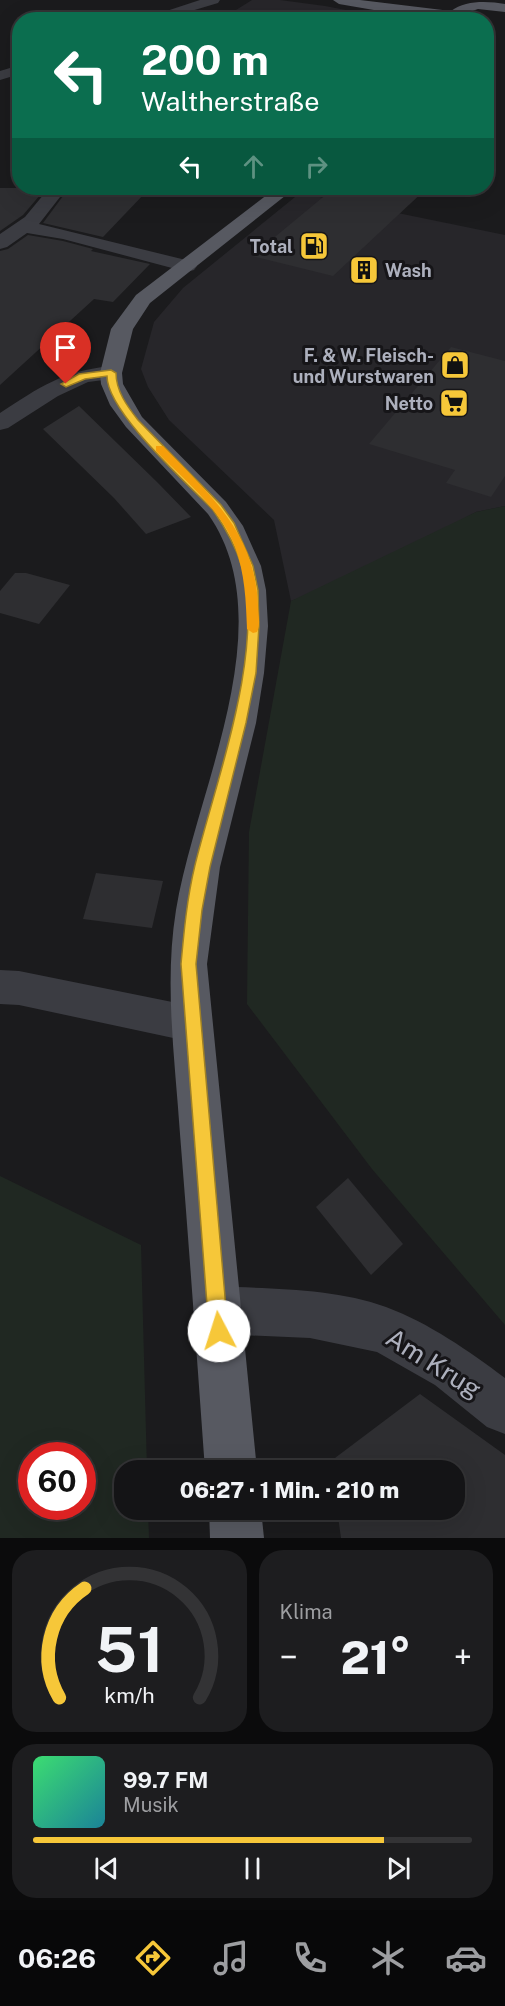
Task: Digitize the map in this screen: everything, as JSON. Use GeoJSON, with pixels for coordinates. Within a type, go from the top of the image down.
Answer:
{"type":"FeatureCollection","features":[{"type":"Feature","properties":{"kind":"main road"},"geometry":{"type":"LineString","coordinates":[[339,0],[438,12]]}},
{"type":"Feature","properties":{"kind":"main road"},"geometry":{"type":"LineString","coordinates":[[467,12],[491,3],[505,8]]}},
{"type":"Feature","properties":{"kind":"main road"},"geometry":{"type":"LineString","coordinates":[[381,4],[400,12]]}},
{"type":"Feature","properties":{"kind":"main road"},"geometry":{"type":"LineString","coordinates":[[230,1460],[188,964],[202,867],[240,723],[249,673],[253,626],[252,590],[247,566],[230,526],[217,508],[134,422],[122,405],[112,384],[111,373],[122,329],[143,299],[277,195]]}},
{"type":"Feature","properties":{"kind":"main road"},"geometry":{"type":"LineString","coordinates":[[236,1520],[237,1538]]}},
{"type":"Feature","properties":{"kind":"street"},"geometry":{"type":"LineString","coordinates":[[172,12],[213,0]]}},
{"type":"Feature","properties":{"kind":"street"},"geometry":{"type":"LineString","coordinates":[[0,243],[24,227],[52,195]]}},
{"type":"Feature","properties":{"kind":"street"},"geometry":{"type":"LineString","coordinates":[[24,227],[64,234],[187,266]]}},
{"type":"Feature","properties":{"kind":"street"},"geometry":{"type":"LineString","coordinates":[[0,423],[50,391],[82,376],[111,373]]}},
{"type":"Feature","properties":{"kind":"street"},"geometry":{"type":"LineString","coordinates":[[0,987],[19,988],[192,1024]]}},
{"type":"Feature","properties":{"kind":"street","name":"Am Krug"},"geometry":{"type":"LineString","coordinates":[[217,1310],[310,1314],[384,1330],[452,1368],[505,1409]]}},
{"type":"Feature","properties":{"kind":"shaded area"},"geometry":{"type":"Polygon","coordinates":[[[252,0],[280,0],[356,12],[233,12],[252,0]]]}},
{"type":"Feature","properties":{"kind":"shaded area"},"geometry":{"type":"Polygon","coordinates":[[[298,195],[310,195],[505,235],[505,506],[476,512],[362,574],[291,601],[274,520],[169,420],[148,387],[141,369],[154,322],[183,288],[298,195]]]}},
{"type":"Feature","properties":{"kind":"shaded area"},"geometry":{"type":"Polygon","coordinates":[[[505,506],[505,1325],[372,1169],[247,1004],[249,832],[291,601],[476,512],[505,506]]]}},
{"type":"Feature","properties":{"kind":"shaded area"},"geometry":{"type":"Polygon","coordinates":[[[0,1176],[141,1245],[147,1460],[114,1460],[114,1520],[148,1520],[149,1538],[0,1538],[0,1176]]]}},
{"type":"Feature","properties":{"kind":"building"},"geometry":{"type":"Polygon","coordinates":[[[0,188],[12,188],[12,195],[40,195],[23,215],[0,231],[0,188]]]}},
{"type":"Feature","properties":{"kind":"building"},"geometry":{"type":"Polygon","coordinates":[[[64,195],[143,195],[103,237],[43,223],[64,195]]]}},
{"type":"Feature","properties":{"kind":"building"},"geometry":{"type":"Polygon","coordinates":[[[326,195],[420,195],[333,276],[252,256],[326,195]]]}},
{"type":"Feature","properties":{"kind":"building"},"geometry":{"type":"Polygon","coordinates":[[[28,235],[63,241],[93,249],[91,251],[150,264],[113,302],[94,299],[0,385],[0,251],[8,249],[28,235]]]}},
{"type":"Feature","properties":{"kind":"building","name":"Netto"},"geometry":{"type":"Polygon","coordinates":[[[451,347],[505,361],[505,476],[491,497],[446,483],[455,470],[369,444],[451,347]]]}},
{"type":"Feature","properties":{"kind":"building"},"geometry":{"type":"Polygon","coordinates":[[[79,406],[191,517],[146,534],[114,498],[43,429],[79,406]]]}},
{"type":"Feature","properties":{"kind":"building"},"geometry":{"type":"Polygon","coordinates":[[[15,573],[26,573],[70,585],[39,624],[0,613],[0,591],[15,573]]]}},
{"type":"Feature","properties":{"kind":"building"},"geometry":{"type":"Polygon","coordinates":[[[96,873],[163,881],[152,928],[83,919],[96,873]]]}},
{"type":"Feature","properties":{"kind":"building"},"geometry":{"type":"Polygon","coordinates":[[[348,1178],[403,1244],[371,1275],[316,1207],[348,1178]]]}},
{"type":"Feature","properties":{"kind":"building"},"geometry":{"type":"Polygon","coordinates":[[[420,1394],[505,1455],[505,1538],[341,1538],[339,1520],[465,1520],[465,1460],[332,1460],[420,1394]]]}},
{"type":"Feature","properties":{"kind":"slow traffic"},"geometry":{"type":"LineString","coordinates":[[159,449],[217,508],[240,545],[252,590],[253,629]]}},
{"type":"Feature","properties":{"kind":"place","name":"Total"},"geometry":{"type":"Point","coordinates":[314,246]}},
{"type":"Feature","properties":{"kind":"place","name":"Wash"},"geometry":{"type":"Point","coordinates":[364,270]}},
{"type":"Feature","properties":{"kind":"place","name":"F. & W. Fleisch- und Wurstwaren"},"geometry":{"type":"Point","coordinates":[455,365]}},
{"type":"Feature","properties":{"kind":"place","name":"Netto"},"geometry":{"type":"Point","coordinates":[454,403]}},
{"type":"Feature","properties":{"kind":"route"},"geometry":{"type":"LineString","coordinates":[[66,384],[82,376],[111,373],[112,384],[122,405],[134,422],[217,508],[230,526],[240,545],[252,590],[253,626],[249,673],[240,723],[202,867],[188,964],[219,1331]]}}]}
